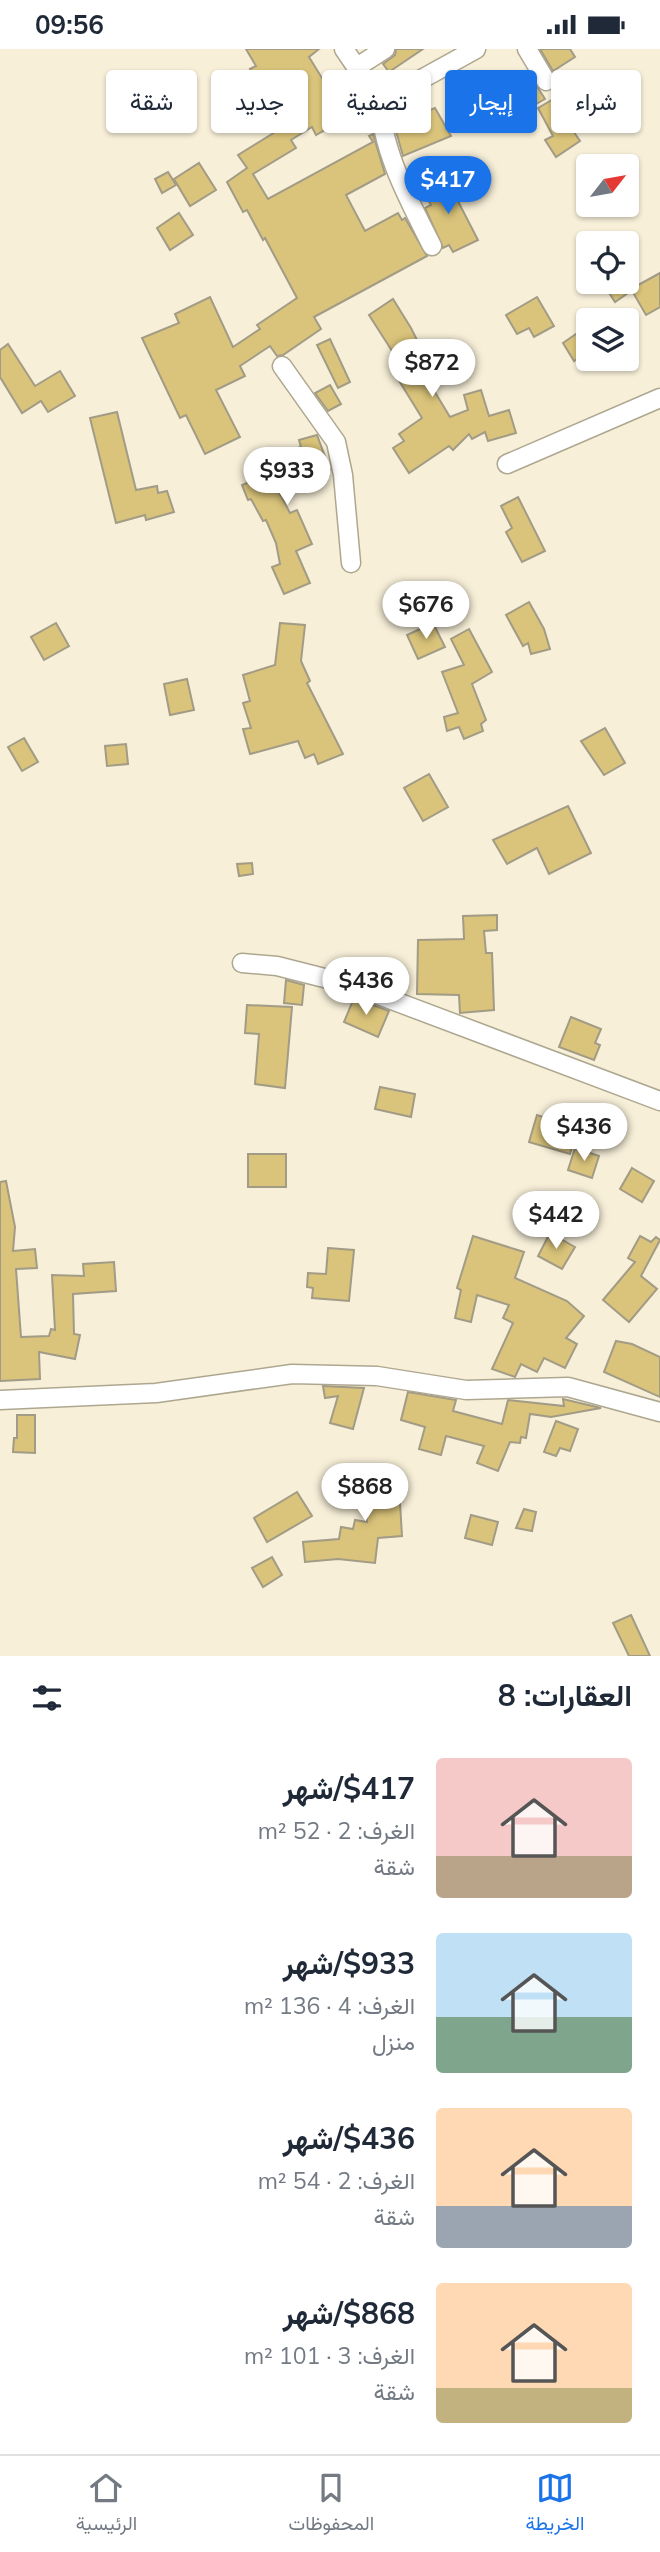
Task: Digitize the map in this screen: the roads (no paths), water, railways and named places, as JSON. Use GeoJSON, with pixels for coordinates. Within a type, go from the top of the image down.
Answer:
{"type":"FeatureCollection","features":[{"type":"Feature","properties":{"kind":"street"},"geometry":{"type":"LineString","coordinates":[[344,49],[358,70]]}},
{"type":"Feature","properties":{"kind":"street"},"geometry":{"type":"LineString","coordinates":[[356,67],[384,49]]}},
{"type":"Feature","properties":{"kind":"street"},"geometry":{"type":"LineString","coordinates":[[431,74],[476,49]]}},
{"type":"Feature","properties":{"kind":"street"},"geometry":{"type":"LineString","coordinates":[[527,49],[546,81]]}},
{"type":"Feature","properties":{"kind":"street"},"geometry":{"type":"LineString","coordinates":[[385,133],[403,186],[432,246]]}},
{"type":"Feature","properties":{"kind":"street"},"geometry":{"type":"LineString","coordinates":[[282,366],[336,442],[343,475],[351,563]]}},
{"type":"Feature","properties":{"kind":"street"},"geometry":{"type":"LineString","coordinates":[[507,464],[660,398]]}},
{"type":"Feature","properties":{"kind":"street"},"geometry":{"type":"LineString","coordinates":[[242,963],[277,966],[352,985],[660,1101]]}},
{"type":"Feature","properties":{"kind":"street"},"geometry":{"type":"LineString","coordinates":[[0,1400],[156,1394],[292,1374],[377,1376],[466,1390],[568,1387],[660,1412]]}}]}
